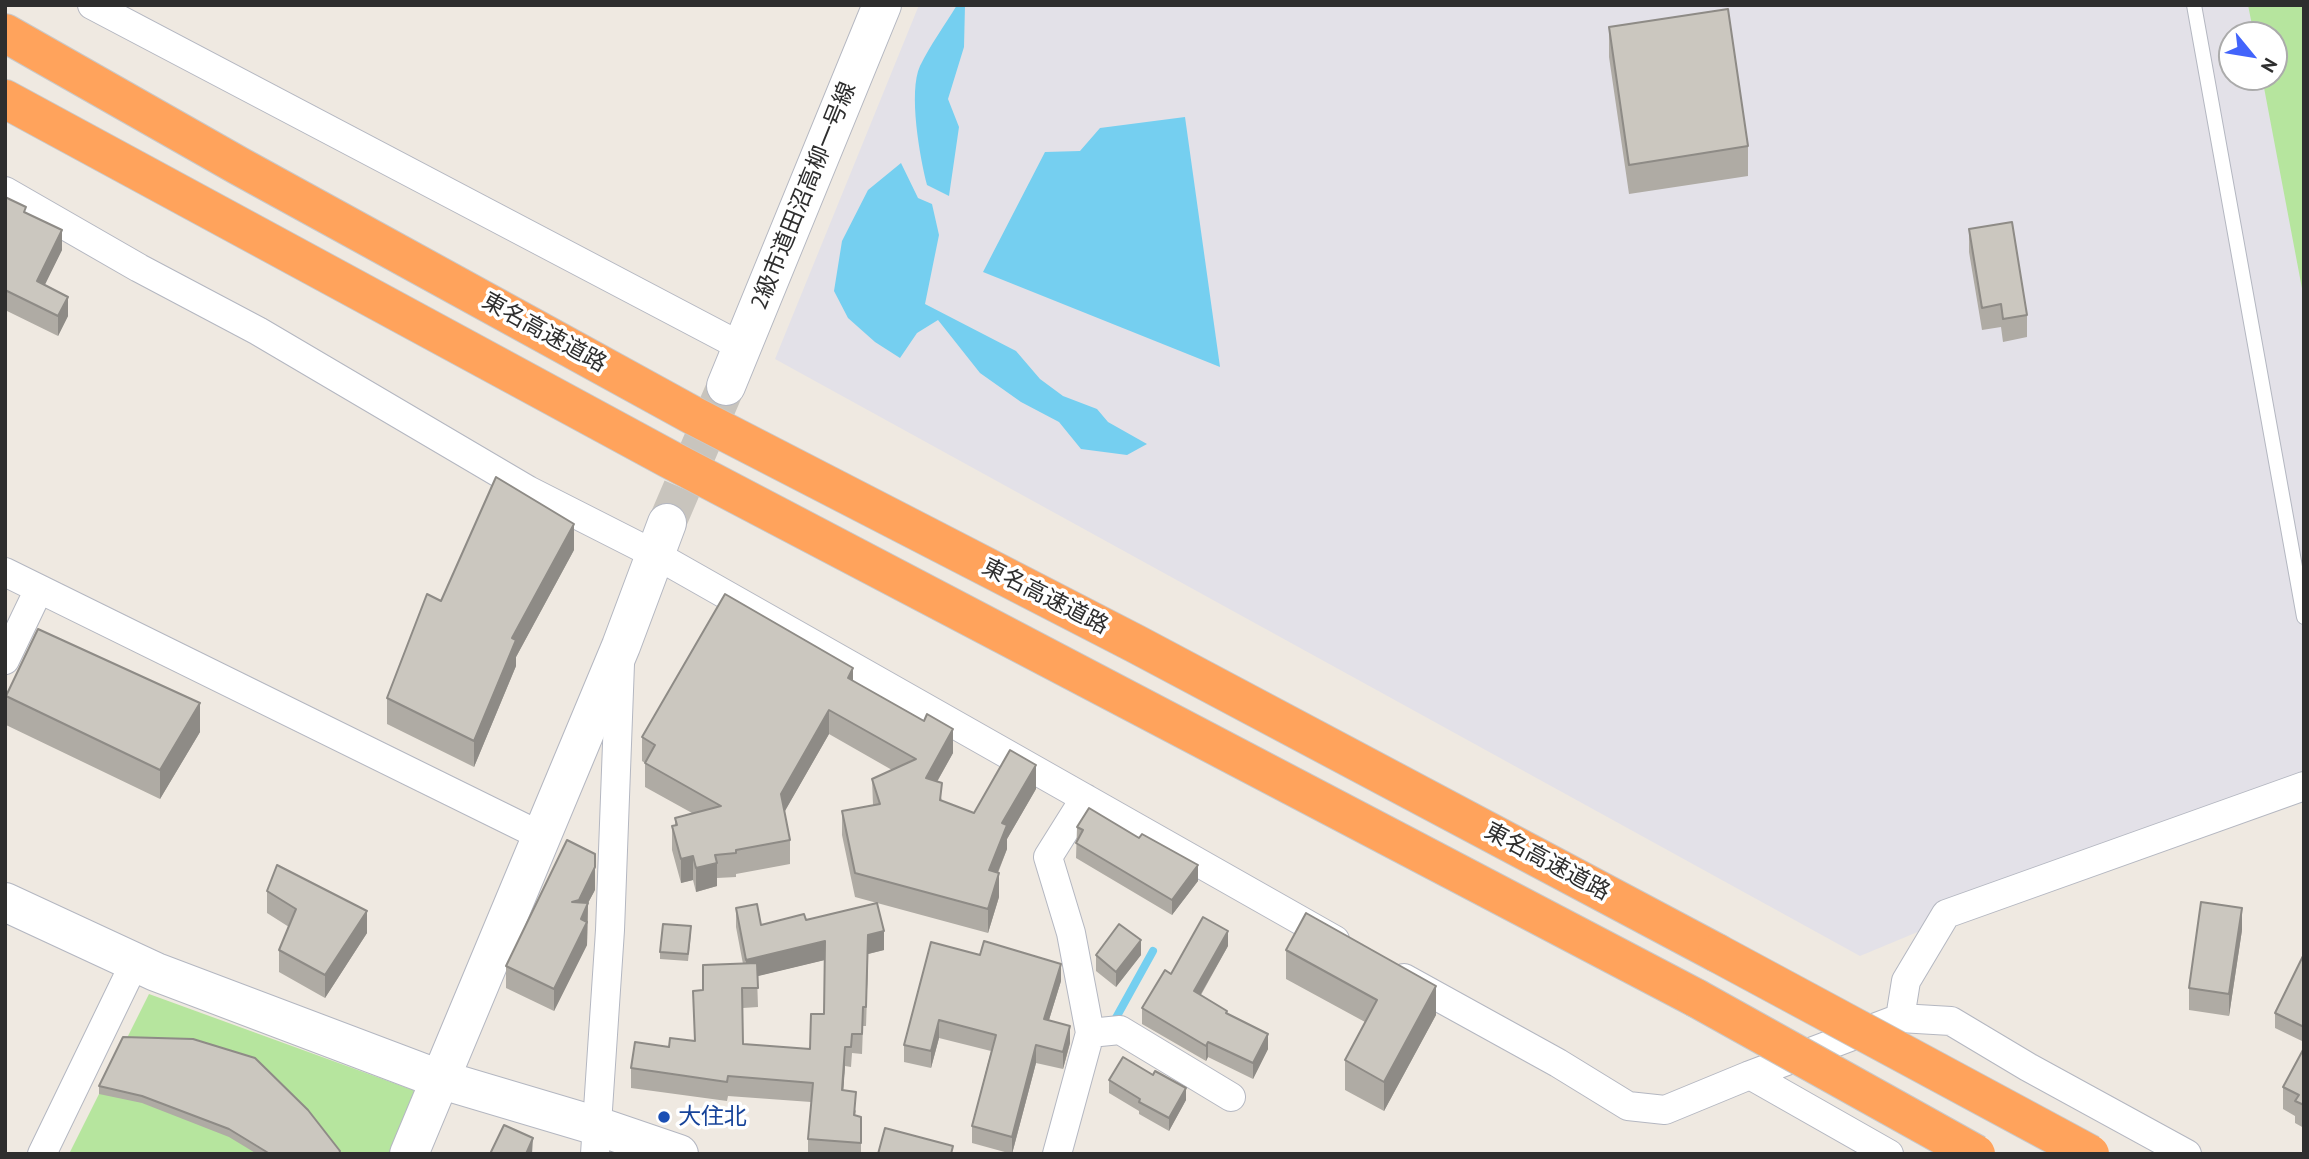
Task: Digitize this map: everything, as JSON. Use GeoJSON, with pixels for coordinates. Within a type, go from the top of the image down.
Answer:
{"type":"FeatureCollection","features":[{"type":"Feature","properties":{"kind":"highway","name":"東名高速道路"},"geometry":{"type":"LineString","coordinates":[[5,33],[239,166],[694,416],[1136,644],[2090,1154]]}},
{"type":"Feature","properties":{"kind":"highway"},"geometry":{"type":"LineString","coordinates":[[5,99],[669,459],[1696,998],[1976,1154]]}},
{"type":"Feature","properties":{"kind":"street"},"geometry":{"type":"LineString","coordinates":[[92,5],[742,347]]}},
{"type":"Feature","properties":{"kind":"street","name":"2級市道田沼高柳一号線"},"geometry":{"type":"LineString","coordinates":[[726,386],[882,5]]}},
{"type":"Feature","properties":{"kind":"street"},"geometry":{"type":"LineString","coordinates":[[5,191],[139,268],[258,331],[528,490],[662,539],[1084,798],[1558,1063],[1628,1106],[1665,1110],[1900,1018],[1951,1021],[2028,1067],[2187,1154]]}},
{"type":"Feature","properties":{"kind":"street"},"geometry":{"type":"LineString","coordinates":[[409,1154],[662,539]]}},
{"type":"Feature","properties":{"kind":"street"},"geometry":{"type":"LineString","coordinates":[[5,572],[541,836]]}},
{"type":"Feature","properties":{"kind":"street"},"geometry":{"type":"LineString","coordinates":[[5,660],[39,589]]}},
{"type":"Feature","properties":{"kind":"street"},"geometry":{"type":"LineString","coordinates":[[596,1140],[610,930],[614,660]]}},
{"type":"Feature","properties":{"kind":"street"},"geometry":{"type":"LineString","coordinates":[[1900,1018],[1906,981],[1946,914],[2304,786]]}},
{"type":"Feature","properties":{"kind":"street"},"geometry":{"type":"LineString","coordinates":[[1057,1154],[1090,1033],[1071,933],[1048,857],[1084,798]]}},
{"type":"Feature","properties":{"kind":"street"},"geometry":{"type":"LineString","coordinates":[[5,902],[135,962],[596,1140],[679,1154]]}},
{"type":"Feature","properties":{"kind":"street"},"geometry":{"type":"LineString","coordinates":[[42,1154],[135,962]]}},
{"type":"Feature","properties":{"kind":"street"},"geometry":{"type":"LineString","coordinates":[[1090,1033],[1120,1030],[1231,1097]]}},
{"type":"Feature","properties":{"kind":"street"},"geometry":{"type":"LineString","coordinates":[[1750,1075],[1889,1154]]}},
{"type":"Feature","properties":{"kind":"lane"},"geometry":{"type":"LineString","coordinates":[[2194,5],[2304,617]]}},
{"type":"Feature","properties":{"kind":"shaded area"},"geometry":{"type":"Polygon","coordinates":[[[919,5],[2304,5],[2304,771],[1860,956],[775,359],[919,5]]]}},
{"type":"Feature","properties":{"kind":"green space"},"geometry":{"type":"Polygon","coordinates":[[[2248,5],[2304,5],[2304,299],[2265,91],[2288,91],[2288,21],[2251,21],[2248,5]]]}},
{"type":"Feature","properties":{"kind":"green space"},"geometry":{"type":"Polygon","coordinates":[[[149,994],[432,1097],[407,1154],[69,1154],[149,994]]]}},
{"type":"Feature","properties":{"kind":"water"},"geometry":{"type":"Polygon","coordinates":[[[957,5],[965,5],[964,47],[948,99],[959,127],[949,196],[927,185],[919,142],[915,92],[920,66],[957,5]]]}},
{"type":"Feature","properties":{"kind":"water"},"geometry":{"type":"Polygon","coordinates":[[[1185,117],[1220,367],[983,272],[1045,152],[1080,151],[1100,128],[1185,117]]]}},
{"type":"Feature","properties":{"kind":"water"},"geometry":{"type":"Polygon","coordinates":[[[901,163],[918,198],[932,204],[939,235],[925,304],[1016,351],[1040,379],[1063,396],[1097,409],[1108,422],[1147,444],[1127,455],[1081,449],[1059,422],[1021,402],[980,373],[938,320],[917,333],[900,358],[875,342],[848,318],[834,291],[842,241],[868,190],[901,163]]]}},
{"type":"Feature","properties":{"kind":"building"},"geometry":{"type":"Polygon","coordinates":[[[1728,9],[1748,146],[1629,165],[1609,27],[1728,9]]]}},
{"type":"Feature","properties":{"kind":"building"},"geometry":{"type":"Polygon","coordinates":[[[5,197],[26,207],[24,212],[62,230],[37,281],[68,297],[58,316],[5,290],[5,197]]]}},
{"type":"Feature","properties":{"kind":"building"},"geometry":{"type":"Polygon","coordinates":[[[2012,222],[2027,315],[2003,319],[2001,304],[1982,308],[1969,229],[2012,222]]]}},
{"type":"Feature","properties":{"kind":"building"},"geometry":{"type":"Polygon","coordinates":[[[496,477],[574,524],[512,638],[516,640],[474,741],[387,698],[427,594],[441,601],[496,477]]]}},
{"type":"Feature","properties":{"kind":"building"},"geometry":{"type":"Polygon","coordinates":[[[725,594],[853,668],[848,678],[924,721],[927,714],[953,729],[926,778],[942,783],[940,800],[974,813],[1010,750],[1036,765],[1002,823],[1007,825],[989,870],[999,873],[988,909],[855,873],[842,811],[880,804],[872,779],[916,759],[829,710],[781,794],[790,840],[736,850],[736,853],[715,855],[717,863],[696,868],[693,856],[681,859],[672,826],[677,825],[675,818],[721,806],[645,763],[655,745],[642,737],[725,594]]]}},
{"type":"Feature","properties":{"kind":"building"},"geometry":{"type":"Polygon","coordinates":[[[38,629],[200,703],[160,770],[6,696],[38,629]]]}},
{"type":"Feature","properties":{"kind":"building"},"geometry":{"type":"Polygon","coordinates":[[[1089,808],[1139,838],[1142,834],[1198,865],[1172,900],[1076,843],[1083,830],[1077,827],[1089,808]]]}},
{"type":"Feature","properties":{"kind":"building"},"geometry":{"type":"Polygon","coordinates":[[[567,840],[595,854],[595,867],[579,900],[572,902],[588,903],[581,919],[587,922],[554,989],[506,966],[567,840]]]}},
{"type":"Feature","properties":{"kind":"building"},"geometry":{"type":"Polygon","coordinates":[[[277,865],[367,911],[325,975],[279,950],[296,909],[267,891],[277,865]]]}},
{"type":"Feature","properties":{"kind":"building"},"geometry":{"type":"Polygon","coordinates":[[[2201,902],[2242,908],[2229,994],[2189,988],[2201,902]]]}},
{"type":"Feature","properties":{"kind":"building"},"geometry":{"type":"Polygon","coordinates":[[[877,903],[884,931],[868,935],[866,1007],[863,1007],[862,1034],[852,1034],[851,1047],[845,1047],[842,1090],[856,1092],[854,1115],[861,1117],[861,1143],[808,1139],[813,1083],[728,1076],[727,1082],[631,1068],[635,1042],[669,1047],[670,1038],[695,1041],[693,991],[703,990],[703,965],[757,963],[758,988],[742,988],[743,1044],[810,1049],[811,1014],[824,1014],[825,941],[746,960],[736,908],[757,904],[761,925],[804,914],[806,920],[877,903]]]}},
{"type":"Feature","properties":{"kind":"building"},"geometry":{"type":"Polygon","coordinates":[[[1306,913],[1436,986],[1384,1082],[1345,1060],[1377,1000],[1286,950],[1306,913]]]}},
{"type":"Feature","properties":{"kind":"building"},"geometry":{"type":"Polygon","coordinates":[[[1203,917],[1228,931],[1194,991],[1227,1011],[1226,1013],[1268,1034],[1253,1063],[1208,1042],[1206,1046],[1142,1008],[1165,970],[1171,974],[1203,917]]]}},
{"type":"Feature","properties":{"kind":"building"},"geometry":{"type":"Polygon","coordinates":[[[663,924],[691,926],[688,954],[660,952],[663,924]]]}},
{"type":"Feature","properties":{"kind":"building"},"geometry":{"type":"Polygon","coordinates":[[[1119,924],[1141,940],[1116,972],[1096,955],[1119,924]]]}},
{"type":"Feature","properties":{"kind":"building"},"geometry":{"type":"Polygon","coordinates":[[[984,941],[1061,964],[1044,1019],[1070,1026],[1063,1052],[1036,1045],[1012,1137],[972,1126],[996,1035],[939,1020],[931,1051],[904,1045],[931,942],[980,955],[984,941]]]}},
{"type":"Feature","properties":{"kind":"building"},"geometry":{"type":"Polygon","coordinates":[[[2304,957],[2304,1027],[2275,1013],[2304,957]]]}},
{"type":"Feature","properties":{"kind":"building"},"geometry":{"type":"Polygon","coordinates":[[[123,1037],[193,1039],[255,1058],[308,1110],[340,1151],[339,1154],[270,1154],[229,1129],[142,1096],[99,1086],[123,1037]]]}},
{"type":"Feature","properties":{"kind":"building"},"geometry":{"type":"Polygon","coordinates":[[[2304,1048],[2304,1105],[2295,1101],[2299,1095],[2283,1087],[2304,1048]]]}},
{"type":"Feature","properties":{"kind":"building"},"geometry":{"type":"Polygon","coordinates":[[[1123,1057],[1153,1075],[1155,1071],[1186,1088],[1169,1118],[1139,1102],[1140,1099],[1109,1080],[1123,1057]]]}},
{"type":"Feature","properties":{"kind":"building"},"geometry":{"type":"Polygon","coordinates":[[[504,1125],[533,1138],[526,1154],[490,1154],[504,1125]]]}},
{"type":"Feature","properties":{"kind":"building"},"geometry":{"type":"Polygon","coordinates":[[[885,1128],[953,1146],[951,1154],[878,1154],[885,1128]]]}},
{"type":"Feature","properties":{"kind":"waterway"},"geometry":{"type":"LineString","coordinates":[[1112,1025],[1153,951]]}},
{"type":"Feature","properties":{"kind":"tunnel"},"geometry":{"type":"LineString","coordinates":[[667,523],[726,386]]}},
{"type":"Feature","properties":{"kind":"place","name":"大住北"},"geometry":{"type":"Point","coordinates":[664,1117]}}]}
